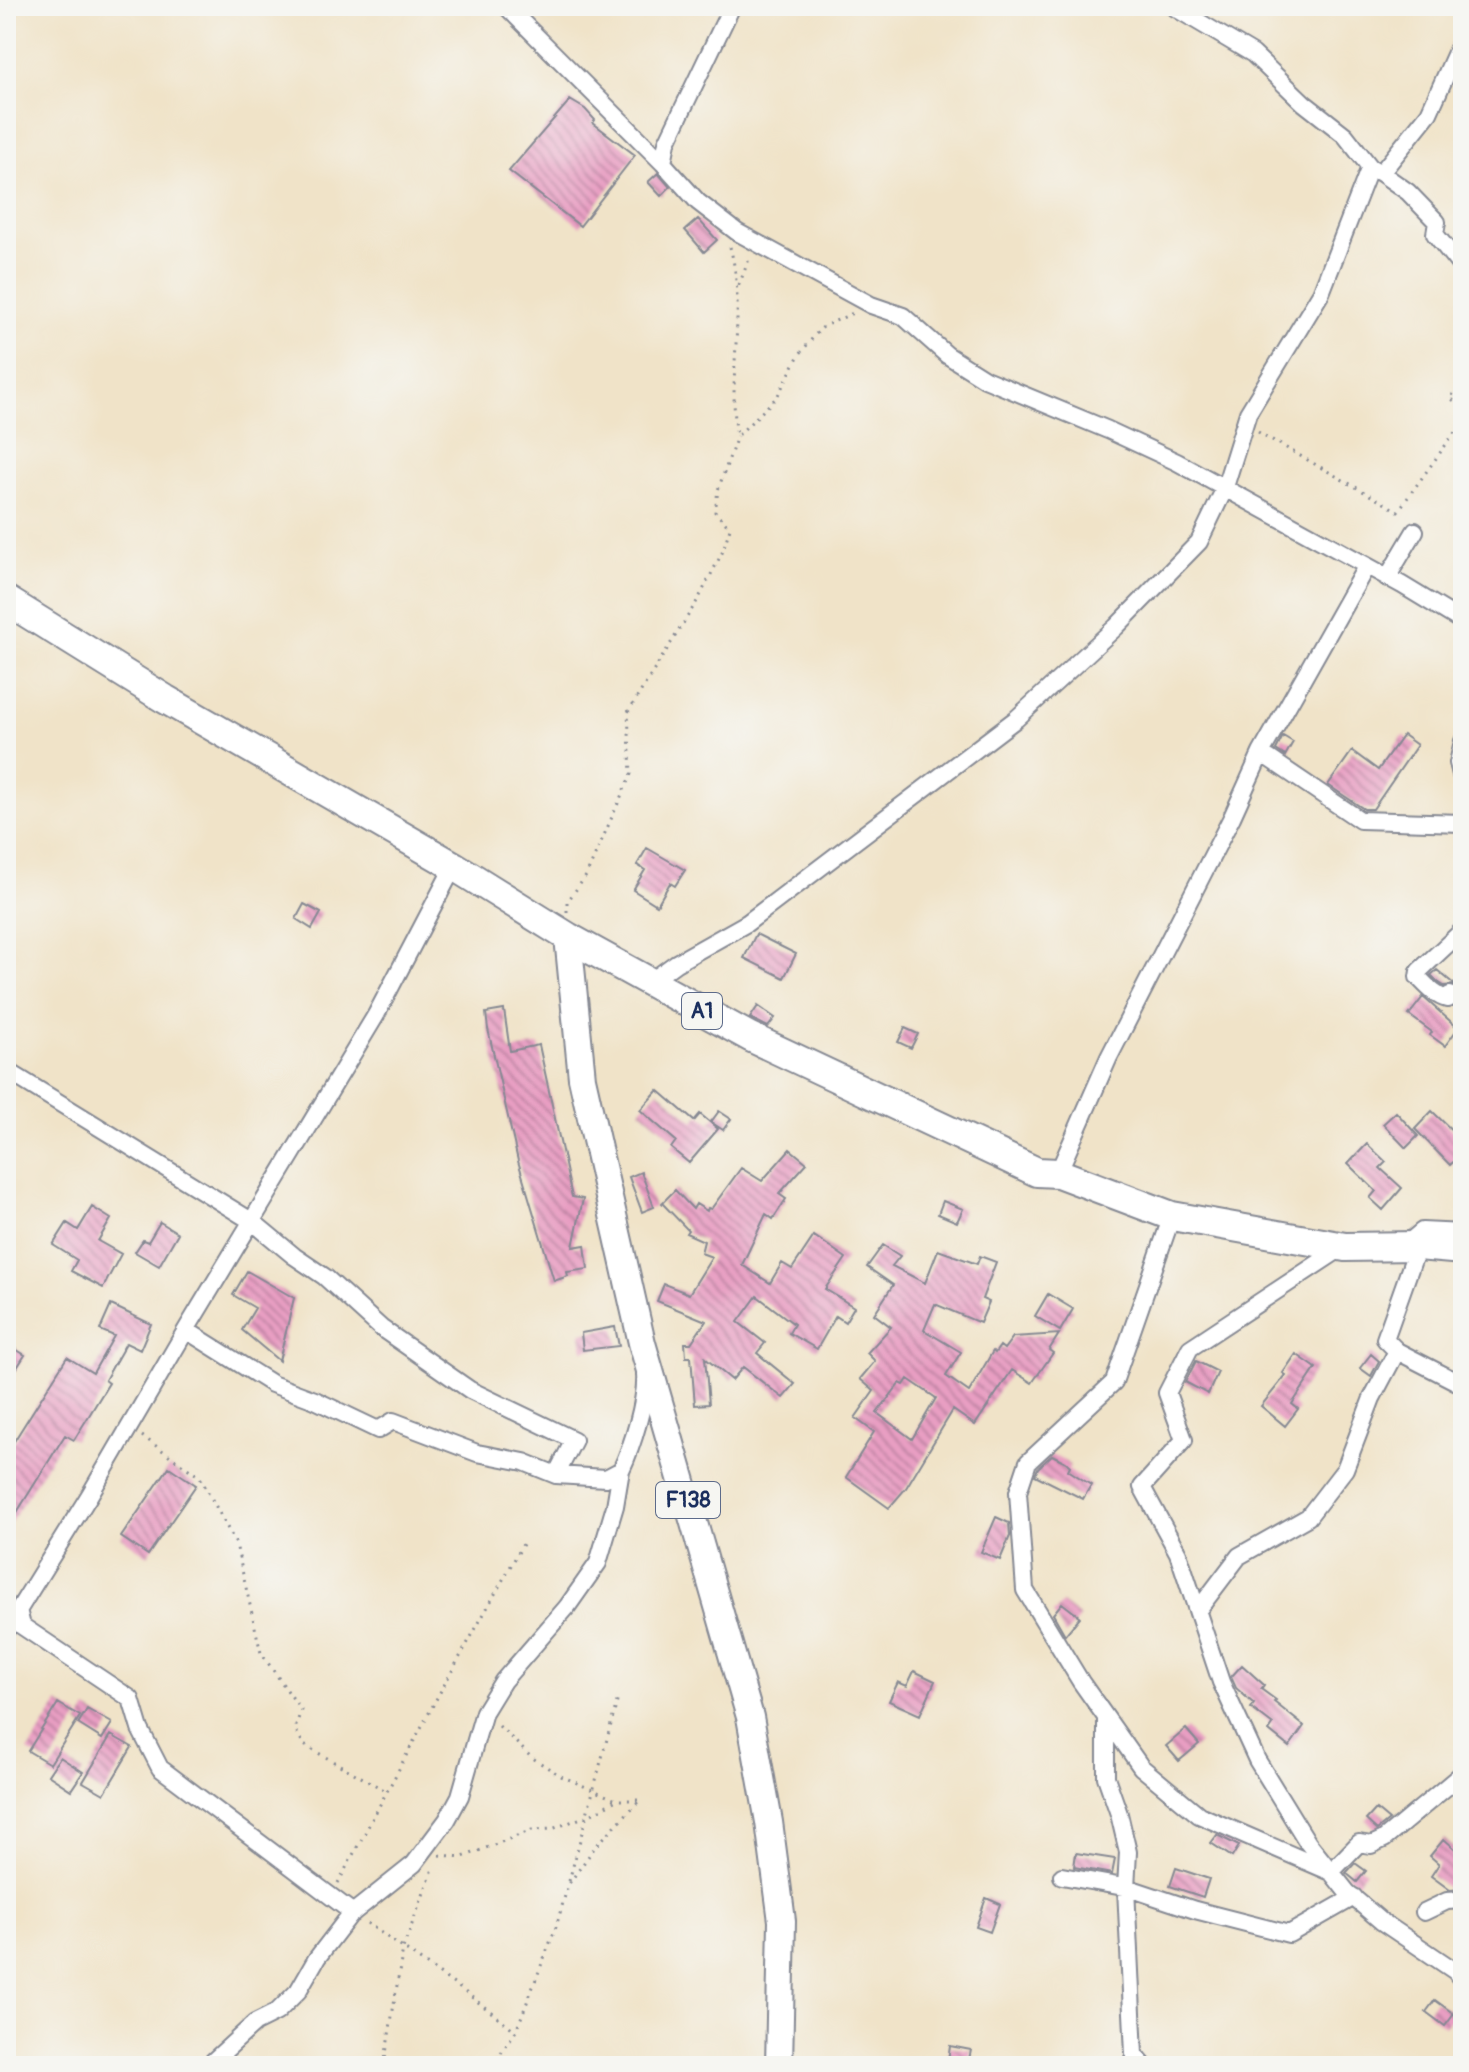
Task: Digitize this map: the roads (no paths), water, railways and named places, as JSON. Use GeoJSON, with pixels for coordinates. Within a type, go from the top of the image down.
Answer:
{"type":"FeatureCollection","features":[{"type":"Feature","properties":{"kind":"highway","name":"A1"},"geometry":{"type":"LineString","coordinates":[[6,600],[165,699],[454,866],[568,937],[750,1037],[1037,1172],[1058,1173],[1172,1216],[1345,1247],[1418,1246],[1463,1250]]}},
{"type":"Feature","properties":{"kind":"main road","name":"F138"},"geometry":{"type":"LineString","coordinates":[[568,937],[582,1078],[642,1343],[750,1717],[769,1822],[782,1921],[779,2066]]}},
{"type":"Feature","properties":{"kind":"street"},"geometry":{"type":"LineString","coordinates":[[506,6],[698,202],[737,232],[871,305],[903,316],[947,355],[985,379],[1177,462],[1463,622]]}},
{"type":"Feature","properties":{"kind":"street"},"geometry":{"type":"LineString","coordinates":[[663,163],[667,142],[732,6]]}},
{"type":"Feature","properties":{"kind":"street"},"geometry":{"type":"LineString","coordinates":[[1172,6],[1253,54],[1304,103],[1345,135],[1376,170],[1408,192],[1437,222],[1435,234],[1463,269]]}},
{"type":"Feature","properties":{"kind":"street"},"geometry":{"type":"LineString","coordinates":[[650,982],[676,963],[747,923],[1016,719],[1116,627],[1199,542],[1224,490],[1248,413],[1321,293],[1376,170],[1429,113],[1463,37]]}},
{"type":"Feature","properties":{"kind":"street"},"geometry":{"type":"LineString","coordinates":[[1387,578],[1415,531]]}},
{"type":"Feature","properties":{"kind":"street"},"geometry":{"type":"LineString","coordinates":[[1058,1173],[1109,1057],[1232,817],[1261,753],[1366,567]]}},
{"type":"Feature","properties":{"kind":"street"},"geometry":{"type":"LineString","coordinates":[[1463,741],[1458,763],[1463,782]]}},
{"type":"Feature","properties":{"kind":"street"},"geometry":{"type":"LineString","coordinates":[[1261,753],[1360,820],[1463,823]]}},
{"type":"Feature","properties":{"kind":"street"},"geometry":{"type":"LineString","coordinates":[[6,1630],[12,1607],[130,1427],[376,1015],[454,866]]}},
{"type":"Feature","properties":{"kind":"street"},"geometry":{"type":"LineString","coordinates":[[1463,930],[1419,971],[1418,977],[1442,998],[1447,999],[1450,995],[1463,1001]]}},
{"type":"Feature","properties":{"kind":"street"},"geometry":{"type":"LineString","coordinates":[[6,1070],[253,1222],[325,1277],[381,1328],[470,1390],[574,1440],[556,1475]]}},
{"type":"Feature","properties":{"kind":"street"},"geometry":{"type":"LineString","coordinates":[[1172,1216],[1114,1382],[1028,1462],[1018,1492],[1025,1590],[1106,1719],[1141,1767],[1199,1815],[1331,1872]]}},
{"type":"Feature","properties":{"kind":"street"},"geometry":{"type":"LineString","coordinates":[[1463,1233],[1422,1231],[1402,1248],[1418,1246],[1385,1339],[1397,1351],[1463,1385]]}},
{"type":"Feature","properties":{"kind":"street"},"geometry":{"type":"LineString","coordinates":[[1345,1247],[1190,1348],[1167,1393],[1184,1440],[1142,1487],[1178,1553],[1221,1682],[1257,1760],[1308,1843],[1354,1897],[1381,1921],[1455,1971],[1463,1981]]}},
{"type":"Feature","properties":{"kind":"street"},"geometry":{"type":"LineString","coordinates":[[186,1330],[272,1384],[315,1400],[378,1430],[393,1421],[477,1453],[524,1462],[556,1475],[606,1478],[621,1470]]}},
{"type":"Feature","properties":{"kind":"street"},"geometry":{"type":"LineString","coordinates":[[208,2066],[255,2023],[277,2012],[298,1991],[317,1958],[353,1913],[430,1854],[460,1796],[484,1712],[503,1681],[567,1607],[598,1563],[646,1384],[642,1343]]}},
{"type":"Feature","properties":{"kind":"street"},"geometry":{"type":"LineString","coordinates":[[1198,1610],[1239,1556],[1308,1517],[1345,1469],[1372,1398],[1397,1351]]}},
{"type":"Feature","properties":{"kind":"street"},"geometry":{"type":"LineString","coordinates":[[12,1607],[22,1626],[131,1699],[140,1729],[160,1768],[353,1913]]}},
{"type":"Feature","properties":{"kind":"street"},"geometry":{"type":"LineString","coordinates":[[1106,1719],[1106,1777],[1128,1852],[1126,1888],[1134,2054],[1144,2066]]}},
{"type":"Feature","properties":{"kind":"street"},"geometry":{"type":"LineString","coordinates":[[1331,1872],[1359,1843],[1371,1845],[1384,1839],[1463,1773]]}},
{"type":"Feature","properties":{"kind":"street"},"geometry":{"type":"LineString","coordinates":[[1062,1876],[1126,1888],[1289,1934],[1354,1897]]}},
{"type":"Feature","properties":{"kind":"street"},"geometry":{"type":"LineString","coordinates":[[1424,1912],[1447,1901],[1463,1900]]}}]}
